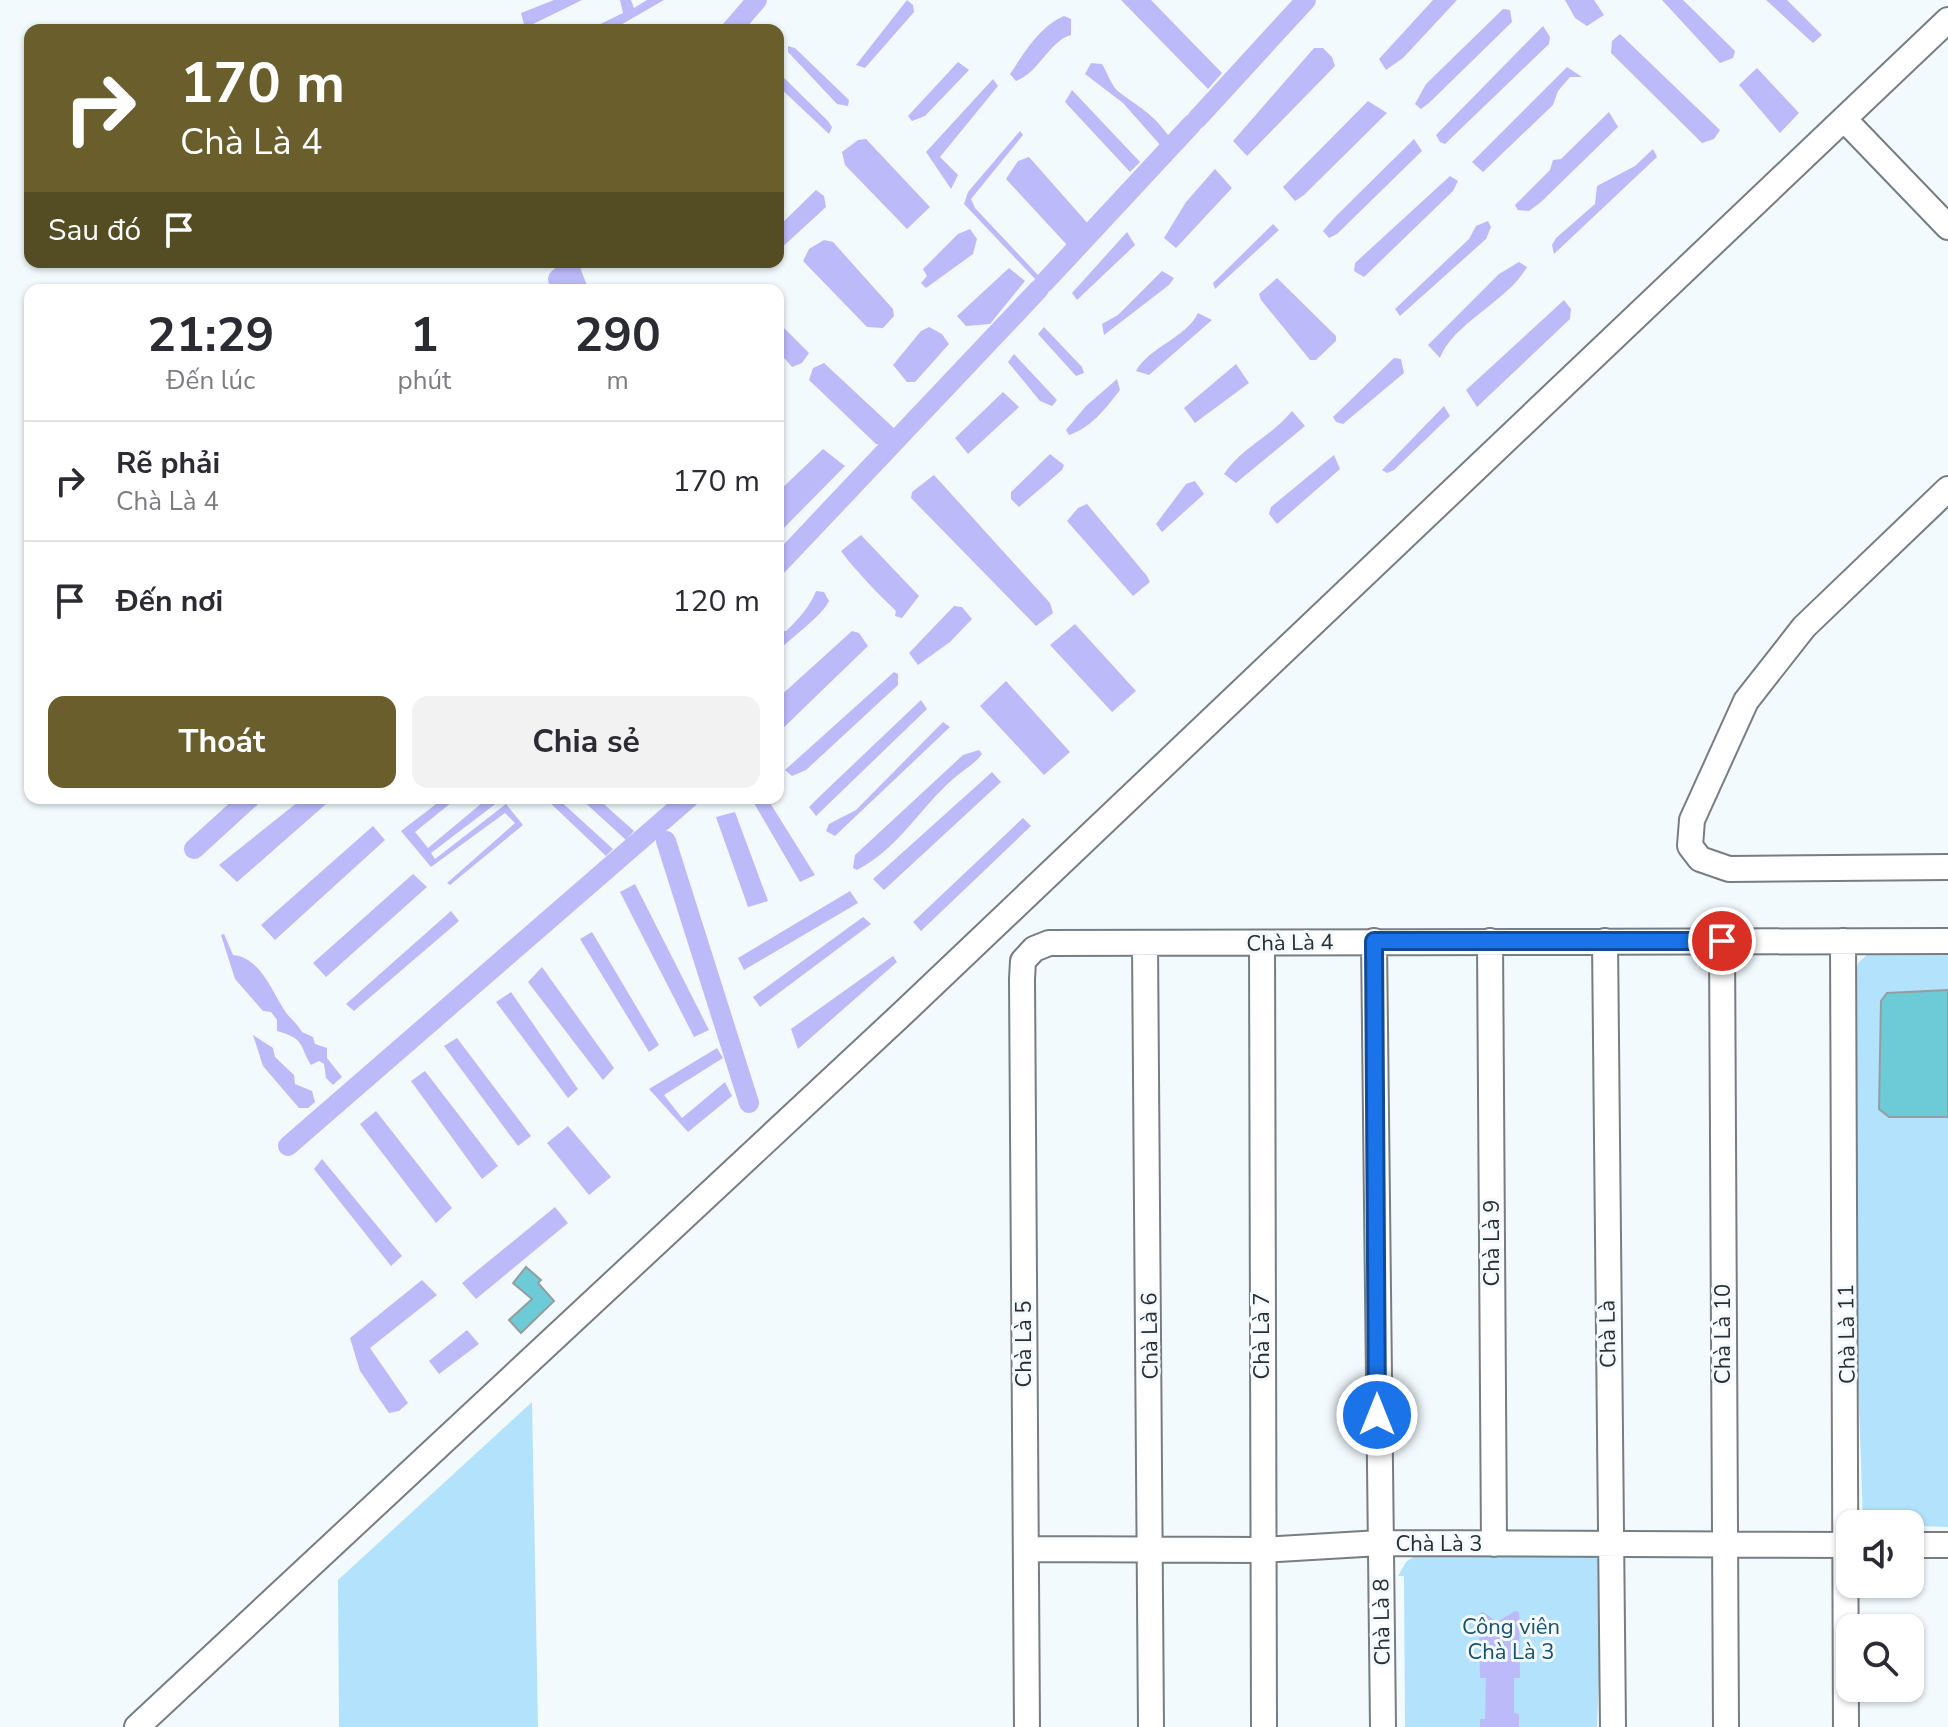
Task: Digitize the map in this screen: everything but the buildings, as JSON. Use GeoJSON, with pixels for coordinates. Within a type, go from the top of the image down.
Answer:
{"type":"FeatureCollection","features":[{"type":"Feature","properties":{"kind":"street"},"geometry":{"type":"LineString","coordinates":[[137,1727],[902,1014],[1948,20]]}},
{"type":"Feature","properties":{"kind":"street"},"geometry":{"type":"LineString","coordinates":[[1844,119],[1948,227]]}},
{"type":"Feature","properties":{"kind":"street"},"geometry":{"type":"LineString","coordinates":[[1948,489],[1804,627],[1746,701],[1692,820],[1690,846],[1700,859],[1729,869],[1948,867]]}},
{"type":"Feature","properties":{"kind":"street","name":"Chà Là 8"},"geometry":{"type":"LineString","coordinates":[[1374,941],[1383,1727]]}},
{"type":"Feature","properties":{"kind":"street","name":"Chà Là 9"},"geometry":{"type":"LineString","coordinates":[[1490,941],[1494,1544]]}},
{"type":"Feature","properties":{"kind":"street","name":"Chà Là"},"geometry":{"type":"LineString","coordinates":[[1605,941],[1613,1727]]}},
{"type":"Feature","properties":{"kind":"street","name":"Chà Là 10"},"geometry":{"type":"LineString","coordinates":[[1722,941],[1726,1727]]}},
{"type":"Feature","properties":{"kind":"street","name":"Chà Là 11"},"geometry":{"type":"LineString","coordinates":[[1843,941],[1848,1510]]}},
{"type":"Feature","properties":{"kind":"street","name":"Chà Là 4"},"geometry":{"type":"LineString","coordinates":[[1023,961],[1034,949],[1049,943],[1948,941]]}},
{"type":"Feature","properties":{"kind":"street","name":"Chà Là 7"},"geometry":{"type":"LineString","coordinates":[[1262,944],[1264,1727]]}},
{"type":"Feature","properties":{"kind":"street","name":"Chà Là 6"},"geometry":{"type":"LineString","coordinates":[[1145,945],[1151,1727]]}},
{"type":"Feature","properties":{"kind":"street","name":"Chà Là 5"},"geometry":{"type":"LineString","coordinates":[[1023,961],[1027,1727]]}},
{"type":"Feature","properties":{"kind":"street","name":"Chà Là 3"},"geometry":{"type":"LineString","coordinates":[[1027,1549],[1262,1550],[1380,1543],[1836,1545]]}},
{"type":"Feature","properties":{"kind":"street"},"geometry":{"type":"LineString","coordinates":[[1924,1545],[1948,1545]]}},
{"type":"Feature","properties":{"kind":"street","name":"Chà Là 11"},"geometry":{"type":"LineString","coordinates":[[1846,1727],[1847,1598]]}},
{"type":"Feature","properties":{"kind":"green space"},"geometry":{"type":"Polygon","coordinates":[[[1869,953],[1948,954],[1948,1527],[1924,1526],[1924,1510],[1863,1510],[1857,1349],[1853,983],[1858,963],[1869,953]]]}},
{"type":"Feature","properties":{"kind":"green space"},"geometry":{"type":"Polygon","coordinates":[[[532,1402],[538,1727],[339,1727],[338,1580],[532,1402]]]}},
{"type":"Feature","properties":{"kind":"green space","name":"Công viên Chà Là 3"},"geometry":{"type":"Polygon","coordinates":[[[1604,1548],[1597,1727],[1405,1727],[1404,1576],[1398,1576],[1406,1562],[1413,1557],[1604,1548]]]}},
{"type":"Feature","properties":{"kind":"water"},"geometry":{"type":"Polygon","coordinates":[[[554,0],[582,0],[533,24],[524,24],[521,13],[554,0]]]}},
{"type":"Feature","properties":{"kind":"water"},"geometry":{"type":"Polygon","coordinates":[[[620,0],[631,0],[634,8],[647,0],[664,0],[622,24],[600,24],[623,13],[620,0]]]}},
{"type":"Feature","properties":{"kind":"water"},"geometry":{"type":"Polygon","coordinates":[[[907,0],[913,5],[914,12],[865,68],[856,65],[907,0]]]}},
{"type":"Feature","properties":{"kind":"water"},"geometry":{"type":"Polygon","coordinates":[[[1121,0],[1151,0],[1222,73],[1208,89],[1121,0]]]}},
{"type":"Feature","properties":{"kind":"water"},"geometry":{"type":"Polygon","coordinates":[[[1433,0],[1457,0],[1403,58],[1386,70],[1379,59],[1433,0]]]}},
{"type":"Feature","properties":{"kind":"water"},"geometry":{"type":"Polygon","coordinates":[[[1565,0],[1594,0],[1604,15],[1587,26],[1575,18],[1565,0]]]}},
{"type":"Feature","properties":{"kind":"water"},"geometry":{"type":"Polygon","coordinates":[[[1662,0],[1683,0],[1735,51],[1733,58],[1720,63],[1662,0]]]}},
{"type":"Feature","properties":{"kind":"water"},"geometry":{"type":"Polygon","coordinates":[[[1766,0],[1787,0],[1822,35],[1813,43],[1766,0]]]}},
{"type":"Feature","properties":{"kind":"water"},"geometry":{"type":"Polygon","coordinates":[[[1503,9],[1510,10],[1512,22],[1429,103],[1421,109],[1415,104],[1426,84],[1503,9]]]}},
{"type":"Feature","properties":{"kind":"water"},"geometry":{"type":"Polygon","coordinates":[[[1064,16],[1071,19],[1071,35],[1056,44],[1031,71],[1016,81],[1010,74],[1027,49],[1047,26],[1064,16]]]}},
{"type":"Feature","properties":{"kind":"water"},"geometry":{"type":"Polygon","coordinates":[[[1543,26],[1550,37],[1549,44],[1445,144],[1440,142],[1436,135],[1543,26]]]}},
{"type":"Feature","properties":{"kind":"water"},"geometry":{"type":"Polygon","coordinates":[[[1620,34],[1720,130],[1714,139],[1702,143],[1611,53],[1612,41],[1620,34]]]}},
{"type":"Feature","properties":{"kind":"water"},"geometry":{"type":"Polygon","coordinates":[[[788,46],[795,48],[849,100],[848,106],[837,104],[788,52],[788,46]]]}},
{"type":"Feature","properties":{"kind":"water"},"geometry":{"type":"Polygon","coordinates":[[[1314,48],[1323,48],[1332,57],[1335,66],[1247,156],[1233,141],[1314,48]]]}},
{"type":"Feature","properties":{"kind":"water"},"geometry":{"type":"Polygon","coordinates":[[[958,62],[969,70],[925,116],[912,121],[908,116],[958,62]]]}},
{"type":"Feature","properties":{"kind":"water"},"geometry":{"type":"Polygon","coordinates":[[[1091,63],[1102,64],[1116,90],[1162,127],[1168,135],[1162,147],[1123,103],[1085,74],[1091,63]]]}},
{"type":"Feature","properties":{"kind":"water"},"geometry":{"type":"Polygon","coordinates":[[[1567,67],[1582,77],[1570,77],[1558,91],[1553,105],[1483,172],[1472,162],[1567,67]]]}},
{"type":"Feature","properties":{"kind":"water"},"geometry":{"type":"Polygon","coordinates":[[[1757,68],[1799,113],[1780,133],[1739,85],[1757,68]]]}},
{"type":"Feature","properties":{"kind":"water"},"geometry":{"type":"Polygon","coordinates":[[[784,78],[828,121],[832,127],[829,134],[784,92],[784,78]]]}},
{"type":"Feature","properties":{"kind":"water"},"geometry":{"type":"Polygon","coordinates":[[[993,79],[998,86],[940,157],[958,175],[951,189],[926,152],[993,79]]]}},
{"type":"Feature","properties":{"kind":"water"},"geometry":{"type":"Polygon","coordinates":[[[1072,90],[1140,162],[1130,172],[1065,102],[1072,90]]]}},
{"type":"Feature","properties":{"kind":"water"},"geometry":{"type":"Polygon","coordinates":[[[1368,101],[1387,113],[1295,201],[1283,187],[1368,101]]]}},
{"type":"Feature","properties":{"kind":"water"},"geometry":{"type":"Polygon","coordinates":[[[1609,112],[1618,127],[1541,202],[1529,211],[1518,210],[1515,205],[1550,170],[1553,160],[1561,159],[1609,112]]]}},
{"type":"Feature","properties":{"kind":"water"},"geometry":{"type":"Polygon","coordinates":[[[1020,131],[1023,135],[971,199],[975,208],[1038,275],[1037,281],[964,204],[968,192],[1020,131]]]}},
{"type":"Feature","properties":{"kind":"water"},"geometry":{"type":"Polygon","coordinates":[[[866,139],[930,207],[907,229],[845,165],[842,152],[858,140],[866,139]]]}},
{"type":"Feature","properties":{"kind":"water"},"geometry":{"type":"Polygon","coordinates":[[[1414,139],[1422,151],[1337,234],[1329,238],[1323,231],[1335,217],[1414,139]]]}},
{"type":"Feature","properties":{"kind":"water"},"geometry":{"type":"Polygon","coordinates":[[[1653,149],[1657,157],[1554,254],[1552,245],[1556,238],[1595,204],[1597,186],[1635,166],[1653,149]]]}},
{"type":"Feature","properties":{"kind":"water"},"geometry":{"type":"Polygon","coordinates":[[[1029,157],[1090,226],[1080,240],[1067,245],[1006,179],[1018,161],[1029,157]]]}},
{"type":"Feature","properties":{"kind":"water"},"geometry":{"type":"Polygon","coordinates":[[[1215,169],[1232,188],[1176,248],[1164,238],[1186,202],[1215,169]]]}},
{"type":"Feature","properties":{"kind":"water"},"geometry":{"type":"Polygon","coordinates":[[[1450,176],[1458,181],[1453,191],[1364,277],[1354,271],[1355,263],[1450,176]]]}},
{"type":"Feature","properties":{"kind":"water"},"geometry":{"type":"Polygon","coordinates":[[[816,190],[824,196],[826,207],[784,246],[784,221],[816,190]]]}},
{"type":"Feature","properties":{"kind":"water"},"geometry":{"type":"Polygon","coordinates":[[[1488,221],[1491,227],[1486,239],[1400,316],[1395,309],[1469,239],[1476,226],[1488,221]]]}},
{"type":"Feature","properties":{"kind":"water"},"geometry":{"type":"Polygon","coordinates":[[[1273,224],[1279,230],[1215,289],[1213,283],[1273,224]]]}},
{"type":"Feature","properties":{"kind":"water"},"geometry":{"type":"Polygon","coordinates":[[[970,229],[977,239],[973,254],[926,288],[921,283],[927,276],[923,269],[958,234],[970,229]]]}},
{"type":"Feature","properties":{"kind":"water"},"geometry":{"type":"Polygon","coordinates":[[[1127,232],[1135,245],[1077,300],[1072,293],[1127,232]]]}},
{"type":"Feature","properties":{"kind":"water"},"geometry":{"type":"Polygon","coordinates":[[[824,240],[833,242],[893,309],[894,316],[883,328],[867,327],[803,261],[809,249],[824,240]]]}},
{"type":"Feature","properties":{"kind":"water"},"geometry":{"type":"Polygon","coordinates":[[[1519,262],[1527,267],[1518,279],[1456,334],[1440,358],[1428,345],[1499,274],[1519,262]]]}},
{"type":"Feature","properties":{"kind":"water"},"geometry":{"type":"Polygon","coordinates":[[[1009,268],[1025,281],[990,324],[966,326],[957,316],[1009,268]]]}},
{"type":"Feature","properties":{"kind":"water"},"geometry":{"type":"Polygon","coordinates":[[[1162,271],[1174,278],[1169,285],[1104,335],[1102,324],[1118,315],[1162,271]]]}},
{"type":"Feature","properties":{"kind":"water"},"geometry":{"type":"Polygon","coordinates":[[[1277,278],[1336,336],[1336,341],[1316,360],[1310,360],[1261,300],[1259,294],[1277,278]]]}},
{"type":"Feature","properties":{"kind":"water"},"geometry":{"type":"Polygon","coordinates":[[[1564,300],[1571,309],[1570,319],[1477,407],[1466,390],[1564,300]]]}},
{"type":"Feature","properties":{"kind":"water"},"geometry":{"type":"Polygon","coordinates":[[[1198,313],[1212,320],[1149,375],[1136,371],[1149,356],[1185,329],[1198,313]]]}},
{"type":"Feature","properties":{"kind":"water"},"geometry":{"type":"Polygon","coordinates":[[[929,327],[942,334],[949,344],[915,382],[907,382],[893,365],[921,331],[929,327]]]}},
{"type":"Feature","properties":{"kind":"water"},"geometry":{"type":"Polygon","coordinates":[[[1044,327],[1082,367],[1084,373],[1076,376],[1038,334],[1044,327]]]}},
{"type":"Feature","properties":{"kind":"water"},"geometry":{"type":"Polygon","coordinates":[[[784,328],[809,353],[802,363],[792,367],[784,358],[784,328]]]}},
{"type":"Feature","properties":{"kind":"water"},"geometry":{"type":"Polygon","coordinates":[[[1014,354],[1057,400],[1052,406],[1040,401],[1008,362],[1014,354]]]}},
{"type":"Feature","properties":{"kind":"water"},"geometry":{"type":"Polygon","coordinates":[[[1394,358],[1401,359],[1404,373],[1343,424],[1336,422],[1333,417],[1394,358]]]}},
{"type":"Feature","properties":{"kind":"water"},"geometry":{"type":"Polygon","coordinates":[[[824,363],[897,431],[895,437],[886,444],[876,444],[809,380],[813,368],[824,363]]]}},
{"type":"Feature","properties":{"kind":"water"},"geometry":{"type":"Polygon","coordinates":[[[1236,364],[1249,383],[1195,423],[1184,408],[1236,364]]]}},
{"type":"Feature","properties":{"kind":"water"},"geometry":{"type":"Polygon","coordinates":[[[1117,379],[1120,390],[1104,410],[1084,428],[1069,435],[1066,430],[1086,406],[1117,379]]]}},
{"type":"Feature","properties":{"kind":"water"},"geometry":{"type":"Polygon","coordinates":[[[1003,392],[1019,407],[968,454],[955,438],[1003,392]]]}},
{"type":"Feature","properties":{"kind":"water"},"geometry":{"type":"Polygon","coordinates":[[[1444,406],[1450,416],[1394,470],[1387,473],[1382,470],[1444,406]]]}},
{"type":"Feature","properties":{"kind":"water"},"geometry":{"type":"Polygon","coordinates":[[[1292,411],[1305,426],[1236,483],[1224,474],[1239,457],[1292,411]]]}},
{"type":"Feature","properties":{"kind":"water"},"geometry":{"type":"Polygon","coordinates":[[[823,449],[845,466],[784,528],[784,486],[823,449]]]}},
{"type":"Feature","properties":{"kind":"water"},"geometry":{"type":"Polygon","coordinates":[[[1050,454],[1064,465],[1062,470],[1019,507],[1011,499],[1011,492],[1050,454]]]}},
{"type":"Feature","properties":{"kind":"water"},"geometry":{"type":"Polygon","coordinates":[[[1334,455],[1340,469],[1277,524],[1269,514],[1271,507],[1334,455]]]}},
{"type":"Feature","properties":{"kind":"water"},"geometry":{"type":"Polygon","coordinates":[[[934,475],[1050,603],[1053,613],[1036,626],[911,498],[912,492],[934,475]]]}},
{"type":"Feature","properties":{"kind":"water"},"geometry":{"type":"Polygon","coordinates":[[[1195,481],[1204,494],[1162,532],[1156,524],[1186,484],[1195,481]]]}},
{"type":"Feature","properties":{"kind":"water"},"geometry":{"type":"Polygon","coordinates":[[[1087,504],[1150,582],[1133,596],[1067,521],[1078,508],[1087,504]]]}},
{"type":"Feature","properties":{"kind":"water"},"geometry":{"type":"Polygon","coordinates":[[[861,535],[919,596],[902,618],[895,616],[896,611],[841,551],[861,535]]]}},
{"type":"Feature","properties":{"kind":"water"},"geometry":{"type":"Polygon","coordinates":[[[816,591],[824,592],[829,601],[784,646],[784,631],[807,607],[816,591]]]}},
{"type":"Feature","properties":{"kind":"water"},"geometry":{"type":"Polygon","coordinates":[[[954,606],[962,607],[972,619],[950,642],[918,665],[909,653],[954,606]]]}},
{"type":"Feature","properties":{"kind":"water"},"geometry":{"type":"Polygon","coordinates":[[[1075,624],[1136,691],[1112,712],[1050,645],[1075,624]]]}},
{"type":"Feature","properties":{"kind":"water"},"geometry":{"type":"Polygon","coordinates":[[[852,631],[859,633],[868,646],[784,727],[784,693],[852,631]]]}},
{"type":"Feature","properties":{"kind":"water"},"geometry":{"type":"Polygon","coordinates":[[[894,672],[898,674],[898,685],[806,770],[792,776],[785,770],[894,672]]]}},
{"type":"Feature","properties":{"kind":"water"},"geometry":{"type":"Polygon","coordinates":[[[1006,681],[1070,752],[1044,775],[980,706],[1006,681]]]}},
{"type":"Feature","properties":{"kind":"water"},"geometry":{"type":"Polygon","coordinates":[[[921,700],[927,709],[816,816],[809,807],[921,700]]]}},
{"type":"Feature","properties":{"kind":"water"},"geometry":{"type":"Polygon","coordinates":[[[943,722],[950,727],[835,836],[826,831],[829,824],[856,810],[943,722]]]}},
{"type":"Feature","properties":{"kind":"water"},"geometry":{"type":"Polygon","coordinates":[[[979,750],[982,754],[979,758],[941,790],[885,851],[857,870],[853,868],[855,855],[963,755],[979,750]]]}},
{"type":"Feature","properties":{"kind":"water"},"geometry":{"type":"Polygon","coordinates":[[[992,772],[1001,782],[884,890],[873,879],[992,772]]]}},
{"type":"Feature","properties":{"kind":"water"},"geometry":{"type":"Polygon","coordinates":[[[295,804],[326,804],[237,882],[219,865],[295,804]]]}},
{"type":"Feature","properties":{"kind":"water"},"geometry":{"type":"Polygon","coordinates":[[[436,804],[450,804],[415,832],[428,848],[481,804],[495,804],[431,853],[435,859],[506,804],[523,825],[450,885],[447,883],[515,823],[505,813],[431,867],[401,831],[436,804]]]}},
{"type":"Feature","properties":{"kind":"water"},"geometry":{"type":"Polygon","coordinates":[[[551,804],[564,804],[613,849],[606,856],[551,804]]]}},
{"type":"Feature","properties":{"kind":"water"},"geometry":{"type":"Polygon","coordinates":[[[587,804],[604,804],[634,831],[626,840],[587,804]]]}},
{"type":"Feature","properties":{"kind":"water"},"geometry":{"type":"Polygon","coordinates":[[[754,804],[771,804],[815,875],[800,882],[754,804]]]}},
{"type":"Feature","properties":{"kind":"water"},"geometry":{"type":"Polygon","coordinates":[[[735,812],[768,901],[748,907],[716,817],[735,812]]]}},
{"type":"Feature","properties":{"kind":"water"},"geometry":{"type":"Polygon","coordinates":[[[1023,818],[1031,826],[921,931],[913,922],[1023,818]]]}},
{"type":"Feature","properties":{"kind":"water"},"geometry":{"type":"Polygon","coordinates":[[[373,826],[385,840],[275,940],[261,925],[373,826]]]}},
{"type":"Feature","properties":{"kind":"water"},"geometry":{"type":"Polygon","coordinates":[[[413,874],[427,887],[326,977],[313,963],[413,874]]]}},
{"type":"Feature","properties":{"kind":"water"},"geometry":{"type":"Polygon","coordinates":[[[635,884],[709,1030],[694,1037],[620,892],[635,884]]]}},
{"type":"Feature","properties":{"kind":"water"},"geometry":{"type":"Polygon","coordinates":[[[850,891],[858,903],[744,970],[738,958],[850,891]]]}},
{"type":"Feature","properties":{"kind":"water"},"geometry":{"type":"Polygon","coordinates":[[[451,911],[459,921],[354,1011],[346,1004],[451,911]]]}},
{"type":"Feature","properties":{"kind":"water"},"geometry":{"type":"Polygon","coordinates":[[[863,917],[871,924],[760,1007],[753,997],[863,917]]]}},
{"type":"Feature","properties":{"kind":"water"},"geometry":{"type":"Polygon","coordinates":[[[592,932],[659,1045],[649,1052],[580,939],[592,932]]]}},
{"type":"Feature","properties":{"kind":"water"},"geometry":{"type":"Polygon","coordinates":[[[224,934],[233,955],[250,961],[257,968],[302,1032],[313,1037],[315,1044],[327,1048],[327,1058],[342,1077],[333,1085],[326,1078],[324,1064],[319,1061],[311,1065],[297,1040],[277,1031],[277,1020],[271,1012],[263,1011],[235,979],[221,935],[224,934]]]}},
{"type":"Feature","properties":{"kind":"water"},"geometry":{"type":"Polygon","coordinates":[[[893,956],[897,962],[798,1049],[791,1029],[893,956]]]}},
{"type":"Feature","properties":{"kind":"water"},"geometry":{"type":"Polygon","coordinates":[[[542,967],[614,1068],[603,1080],[528,982],[542,967]]]}},
{"type":"Feature","properties":{"kind":"water"},"geometry":{"type":"Polygon","coordinates":[[[511,992],[578,1089],[568,1098],[496,1002],[511,992]]]}},
{"type":"Feature","properties":{"kind":"water"},"geometry":{"type":"Polygon","coordinates":[[[253,1035],[273,1048],[275,1057],[294,1075],[295,1084],[312,1091],[315,1102],[308,1108],[299,1108],[263,1066],[253,1035]]]}},
{"type":"Feature","properties":{"kind":"water"},"geometry":{"type":"Polygon","coordinates":[[[457,1038],[531,1136],[518,1146],[444,1046],[457,1038]]]}},
{"type":"Feature","properties":{"kind":"water"},"geometry":{"type":"Polygon","coordinates":[[[717,1048],[723,1058],[664,1095],[682,1118],[725,1082],[732,1096],[688,1132],[649,1089],[717,1048]]]}},
{"type":"Feature","properties":{"kind":"water"},"geometry":{"type":"Polygon","coordinates":[[[425,1071],[498,1166],[482,1179],[411,1081],[425,1071]]]}},
{"type":"Feature","properties":{"kind":"water"},"geometry":{"type":"Polygon","coordinates":[[[376,1111],[452,1208],[436,1223],[360,1124],[376,1111]]]}},
{"type":"Feature","properties":{"kind":"water"},"geometry":{"type":"Polygon","coordinates":[[[568,1126],[611,1177],[589,1195],[547,1143],[568,1126]]]}},
{"type":"Feature","properties":{"kind":"water"},"geometry":{"type":"Polygon","coordinates":[[[322,1159],[402,1256],[391,1266],[314,1169],[322,1159]]]}},
{"type":"Feature","properties":{"kind":"water"},"geometry":{"type":"Polygon","coordinates":[[[555,1207],[568,1223],[476,1299],[462,1283],[555,1207]]]}},
{"type":"Feature","properties":{"kind":"water"},"geometry":{"type":"Polygon","coordinates":[[[422,1280],[437,1295],[370,1348],[408,1403],[399,1411],[389,1413],[360,1371],[350,1338],[422,1280]]]}},
{"type":"Feature","properties":{"kind":"water"},"geometry":{"type":"Polygon","coordinates":[[[467,1330],[479,1344],[439,1374],[429,1361],[467,1330]]]}},
{"type":"Feature","properties":{"kind":"water"},"geometry":{"type":"Polygon","coordinates":[[[1515,1611],[1519,1612],[1520,1678],[1514,1678],[1514,1713],[1519,1714],[1519,1727],[1480,1727],[1480,1719],[1485,1719],[1486,1678],[1480,1678],[1479,1614],[1483,1612],[1497,1622],[1515,1611]]]}},
{"type":"Feature","properties":{"kind":"waterway"},"geometry":{"type":"LineString","coordinates":[[736,24],[757,0]]}},
{"type":"Feature","properties":{"kind":"waterway"},"geometry":{"type":"LineString","coordinates":[[1197,119],[1306,0]]}},
{"type":"Feature","properties":{"kind":"waterway"},"geometry":{"type":"LineString","coordinates":[[1044,283],[1192,124]]}},
{"type":"Feature","properties":{"kind":"waterway"},"geometry":{"type":"LineString","coordinates":[[558,279],[570,269],[576,284]]}},
{"type":"Feature","properties":{"kind":"waterway"},"geometry":{"type":"LineString","coordinates":[[784,559],[1039,289]]}},
{"type":"Feature","properties":{"kind":"waterway"},"geometry":{"type":"LineString","coordinates":[[194,849],[243,804]]}},
{"type":"Feature","properties":{"kind":"waterway"},"geometry":{"type":"LineString","coordinates":[[288,1146],[682,804]]}},
{"type":"Feature","properties":{"kind":"waterway"},"geometry":{"type":"LineString","coordinates":[[666,841],[749,1103]]}},
{"type":"Feature","properties":{"kind":"route"},"geometry":{"type":"LineString","coordinates":[[1377,1415],[1374,941],[1722,941]]}}]}
